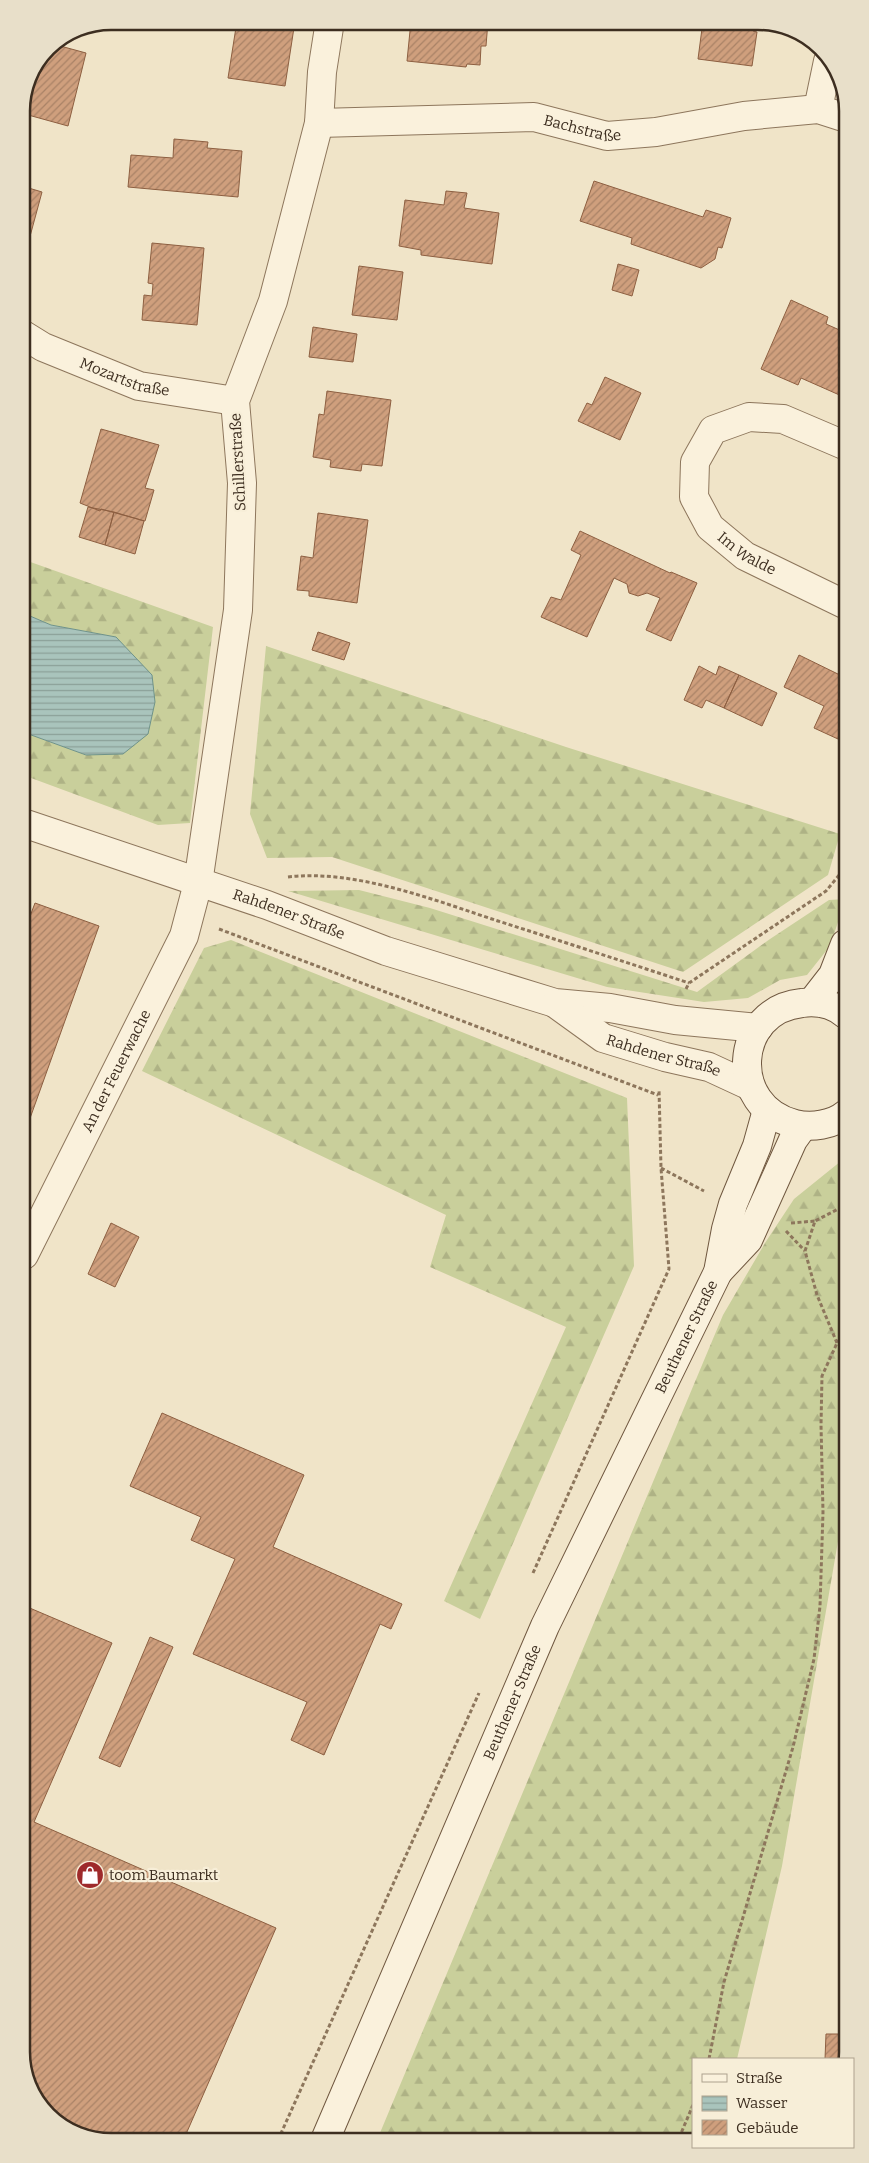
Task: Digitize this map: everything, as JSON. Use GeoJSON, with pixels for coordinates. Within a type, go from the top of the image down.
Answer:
{"type":"FeatureCollection","features":[{"type":"Feature","properties":{"kind":"street","name":"Schillerstraße"},"geometry":{"type":"LineString","coordinates":[[198,883],[238,610],[242,482],[235,401],[273,301],[319,124],[322,72],[329,30]]}},
{"type":"Feature","properties":{"kind":"street"},"geometry":{"type":"LineString","coordinates":[[828,71],[830,113]]}},
{"type":"Feature","properties":{"kind":"street","name":"Bachstraße"},"geometry":{"type":"LineString","coordinates":[[319,124],[534,117],[607,136],[656,132],[744,116],[830,113]]}},
{"type":"Feature","properties":{"kind":"street","name":"Mozartstraße"},"geometry":{"type":"LineString","coordinates":[[30,339],[43,347],[139,386],[235,401]]}},
{"type":"Feature","properties":{"kind":"street","name":"Im Walde"},"geometry":{"type":"LineString","coordinates":[[839,443],[783,419],[749,417],[713,430],[695,462],[694,497],[710,527],[745,556],[839,602]]}},
{"type":"Feature","properties":{"kind":"street","name":"Rahdener Straße"},"geometry":{"type":"LineString","coordinates":[[30,825],[267,905],[386,951],[554,1003],[610,1008],[675,1020],[758,1028]]}},
{"type":"Feature","properties":{"kind":"street","name":"An der Feuerwache"},"geometry":{"type":"LineString","coordinates":[[30,1243],[184,936],[198,883]]}},
{"type":"Feature","properties":{"kind":"street"},"geometry":{"type":"LineString","coordinates":[[812,1002],[834,975],[839,961]]}},
{"type":"Feature","properties":{"kind":"street"},"geometry":{"type":"LineString","coordinates":[[839,1011],[828,1005],[812,1002],[792,1004],[773,1013],[758,1028],[749,1046],[746,1066],[750,1086],[757,1099],[767,1110],[784,1121],[804,1126],[824,1124],[839,1117]]}},
{"type":"Feature","properties":{"kind":"street","name":"Rahdener Straße"},"geometry":{"type":"LineString","coordinates":[[554,1003],[603,1038],[665,1057],[709,1067],[750,1086]]}},
{"type":"Feature","properties":{"kind":"street","name":"Beuthener Straße"},"geometry":{"type":"LineString","coordinates":[[328,2133],[545,1626],[718,1272],[734,1204],[757,1146],[767,1110]]}},
{"type":"Feature","properties":{"kind":"street","name":"Beuthener Straße"},"geometry":{"type":"LineString","coordinates":[[718,1272],[748,1240],[793,1140],[804,1126]]}},
{"type":"Feature","properties":{"kind":"path"},"geometry":{"type":"LineString","coordinates":[[280,878],[306,875],[360,880],[437,901],[689,982]]}},
{"type":"Feature","properties":{"kind":"path"},"geometry":{"type":"LineString","coordinates":[[675,1020],[689,982],[826,891],[839,878]]}},
{"type":"Feature","properties":{"kind":"path"},"geometry":{"type":"LineString","coordinates":[[189,919],[658,1095]]}},
{"type":"Feature","properties":{"kind":"path"},"geometry":{"type":"LineString","coordinates":[[531,1578],[669,1269],[661,1168],[658,1095],[665,1057]]}},
{"type":"Feature","properties":{"kind":"path"},"geometry":{"type":"LineString","coordinates":[[788,1223],[815,1221],[839,1209]]}},
{"type":"Feature","properties":{"kind":"path"},"geometry":{"type":"LineString","coordinates":[[806,1251],[815,1221]]}},
{"type":"Feature","properties":{"kind":"path"},"geometry":{"type":"LineString","coordinates":[[785,1230],[806,1251],[817,1294],[837,1343]]}},
{"type":"Feature","properties":{"kind":"path"},"geometry":{"type":"LineString","coordinates":[[708,2058],[724,1982],[793,1747],[814,1659],[820,1606],[823,1512],[822,1376],[839,1340]]}},
{"type":"Feature","properties":{"kind":"path"},"geometry":{"type":"LineString","coordinates":[[281,2133],[482,1686]]}},
{"type":"Feature","properties":{"kind":"path"},"geometry":{"type":"LineString","coordinates":[[681,2133],[692,2107]]}},
{"type":"Feature","properties":{"kind":"green space"},"geometry":{"type":"Polygon","coordinates":[[[30,562],[213,627],[190,823],[158,825],[30,778],[30,735],[86,755],[116,637],[51,625],[30,616],[30,562]]]}},
{"type":"Feature","properties":{"kind":"green space"},"geometry":{"type":"Polygon","coordinates":[[[266,646],[566,747],[839,834],[839,837],[828,875],[683,972],[332,857],[267,858],[250,814],[266,646]]]}},
{"type":"Feature","properties":{"kind":"green space"},"geometry":{"type":"Polygon","coordinates":[[[359,890],[430,908],[697,992],[770,939],[829,900],[839,899],[839,919],[830,946],[807,975],[780,980],[748,998],[704,1002],[607,987],[288,891],[359,890]]]}},
{"type":"Feature","properties":{"kind":"green space"},"geometry":{"type":"Polygon","coordinates":[[[231,940],[627,1098],[634,1266],[480,1619],[444,1601],[566,1327],[430,1267],[446,1215],[142,1071],[204,948],[231,940]]]}},
{"type":"Feature","properties":{"kind":"green space"},"geometry":{"type":"Polygon","coordinates":[[[839,1163],[839,1536],[782,1866],[737,2058],[692,2058],[692,2133],[380,2133],[723,1315],[765,1243],[794,1199],[839,1163]]]}},
{"type":"Feature","properties":{"kind":"water"},"geometry":{"type":"Polygon","coordinates":[[[30,616],[51,625],[116,637],[152,675],[155,702],[148,734],[123,754],[86,755],[30,735],[30,616]]]}},
{"type":"Feature","properties":{"kind":"building"},"geometry":{"type":"Polygon","coordinates":[[[236,30],[294,30],[285,86],[228,78],[236,30]]]}},
{"type":"Feature","properties":{"kind":"building"},"geometry":{"type":"Polygon","coordinates":[[[410,30],[487,30],[486,46],[481,46],[480,65],[467,64],[466,67],[407,61],[410,30]]]}},
{"type":"Feature","properties":{"kind":"building"},"geometry":{"type":"Polygon","coordinates":[[[702,30],[753,30],[757,32],[752,66],[698,59],[702,30]]]}},
{"type":"Feature","properties":{"kind":"building"},"geometry":{"type":"Polygon","coordinates":[[[63,47],[86,53],[68,126],[30,115],[33,90],[38,75],[47,62],[63,47]]]}},
{"type":"Feature","properties":{"kind":"building"},"geometry":{"type":"Polygon","coordinates":[[[174,139],[208,142],[207,148],[242,151],[238,197],[128,187],[131,155],[173,158],[174,139]]]}},
{"type":"Feature","properties":{"kind":"building"},"geometry":{"type":"Polygon","coordinates":[[[594,181],[703,217],[706,210],[731,218],[722,248],[718,247],[715,259],[701,268],[631,244],[632,238],[580,221],[594,181]]]}},
{"type":"Feature","properties":{"kind":"building"},"geometry":{"type":"Polygon","coordinates":[[[30,188],[42,192],[30,236],[30,188]]]}},
{"type":"Feature","properties":{"kind":"building"},"geometry":{"type":"Polygon","coordinates":[[[446,191],[467,193],[464,208],[499,213],[492,264],[421,255],[421,250],[399,246],[405,200],[444,205],[446,191]]]}},
{"type":"Feature","properties":{"kind":"building"},"geometry":{"type":"Polygon","coordinates":[[[152,243],[204,248],[197,325],[142,320],[144,295],[152,296],[153,284],[148,283],[152,243]]]}},
{"type":"Feature","properties":{"kind":"building"},"geometry":{"type":"Polygon","coordinates":[[[618,264],[639,270],[632,296],[612,290],[618,264]]]}},
{"type":"Feature","properties":{"kind":"building"},"geometry":{"type":"Polygon","coordinates":[[[359,266],[403,272],[397,320],[352,315],[359,266]]]}},
{"type":"Feature","properties":{"kind":"building"},"geometry":{"type":"Polygon","coordinates":[[[791,300],[828,317],[826,324],[839,330],[839,395],[801,378],[798,385],[761,369],[791,300]]]}},
{"type":"Feature","properties":{"kind":"building"},"geometry":{"type":"Polygon","coordinates":[[[313,327],[357,334],[353,362],[309,357],[313,327]]]}},
{"type":"Feature","properties":{"kind":"building"},"geometry":{"type":"Polygon","coordinates":[[[605,377],[641,393],[620,440],[578,421],[587,403],[592,405],[605,377]]]}},
{"type":"Feature","properties":{"kind":"building"},"geometry":{"type":"Polygon","coordinates":[[[327,391],[391,400],[382,466],[362,464],[361,471],[330,467],[331,460],[313,457],[319,414],[324,415],[327,391]]]}},
{"type":"Feature","properties":{"kind":"building"},"geometry":{"type":"Polygon","coordinates":[[[101,429],[159,445],[145,488],[154,490],[145,521],[101,509],[100,511],[80,503],[101,429]]]}},
{"type":"Feature","properties":{"kind":"building"},"geometry":{"type":"Polygon","coordinates":[[[88,507],[114,512],[105,545],[79,537],[88,507]]]}},
{"type":"Feature","properties":{"kind":"building"},"geometry":{"type":"Polygon","coordinates":[[[114,512],[144,521],[135,554],[105,545],[114,512]]]}},
{"type":"Feature","properties":{"kind":"building"},"geometry":{"type":"Polygon","coordinates":[[[318,513],[368,520],[357,603],[309,596],[309,591],[297,590],[301,556],[313,558],[318,513]]]}},
{"type":"Feature","properties":{"kind":"building"},"geometry":{"type":"Polygon","coordinates":[[[580,531],[670,573],[697,583],[671,641],[646,630],[660,598],[647,593],[638,596],[629,593],[627,584],[614,578],[587,637],[541,617],[551,597],[561,600],[581,555],[571,550],[580,531]]]}},
{"type":"Feature","properties":{"kind":"building"},"geometry":{"type":"Polygon","coordinates":[[[318,632],[350,643],[344,660],[312,650],[318,632]]]}},
{"type":"Feature","properties":{"kind":"building"},"geometry":{"type":"Polygon","coordinates":[[[799,655],[839,675],[838,739],[814,728],[824,706],[784,687],[799,655]]]}},
{"type":"Feature","properties":{"kind":"building"},"geometry":{"type":"Polygon","coordinates":[[[699,666],[716,675],[719,666],[739,675],[724,708],[706,700],[702,708],[684,700],[699,666]]]}},
{"type":"Feature","properties":{"kind":"building"},"geometry":{"type":"Polygon","coordinates":[[[739,675],[777,693],[762,726],[724,708],[739,675]]]}},
{"type":"Feature","properties":{"kind":"building"},"geometry":{"type":"Polygon","coordinates":[[[35,903],[99,926],[30,1118],[30,916],[35,903]]]}},
{"type":"Feature","properties":{"kind":"building"},"geometry":{"type":"Polygon","coordinates":[[[111,1223],[139,1237],[115,1287],[88,1274],[111,1223]]]}},
{"type":"Feature","properties":{"kind":"building"},"geometry":{"type":"Polygon","coordinates":[[[162,1413],[304,1475],[273,1547],[402,1604],[391,1629],[380,1624],[324,1755],[291,1740],[307,1702],[193,1654],[235,1559],[191,1540],[201,1517],[130,1486],[162,1413]]]}},
{"type":"Feature","properties":{"kind":"building","name":"toom Baumarkt"},"geometry":{"type":"Polygon","coordinates":[[[30,1608],[112,1643],[34,1822],[276,1928],[186,2133],[106,2133],[85,2129],[62,2116],[47,2101],[34,2078],[30,2052],[30,1608]]]}},
{"type":"Feature","properties":{"kind":"building"},"geometry":{"type":"Polygon","coordinates":[[[150,1637],[173,1647],[120,1767],[99,1758],[150,1637]]]}},
{"type":"Feature","properties":{"kind":"building"},"geometry":{"type":"Polygon","coordinates":[[[826,2034],[839,2034],[838,2058],[825,2058],[826,2034]]]}},
{"type":"Feature","properties":{"kind":"place","name":"toom Baumarkt"},"geometry":{"type":"Point","coordinates":[90,1875]}}]}
